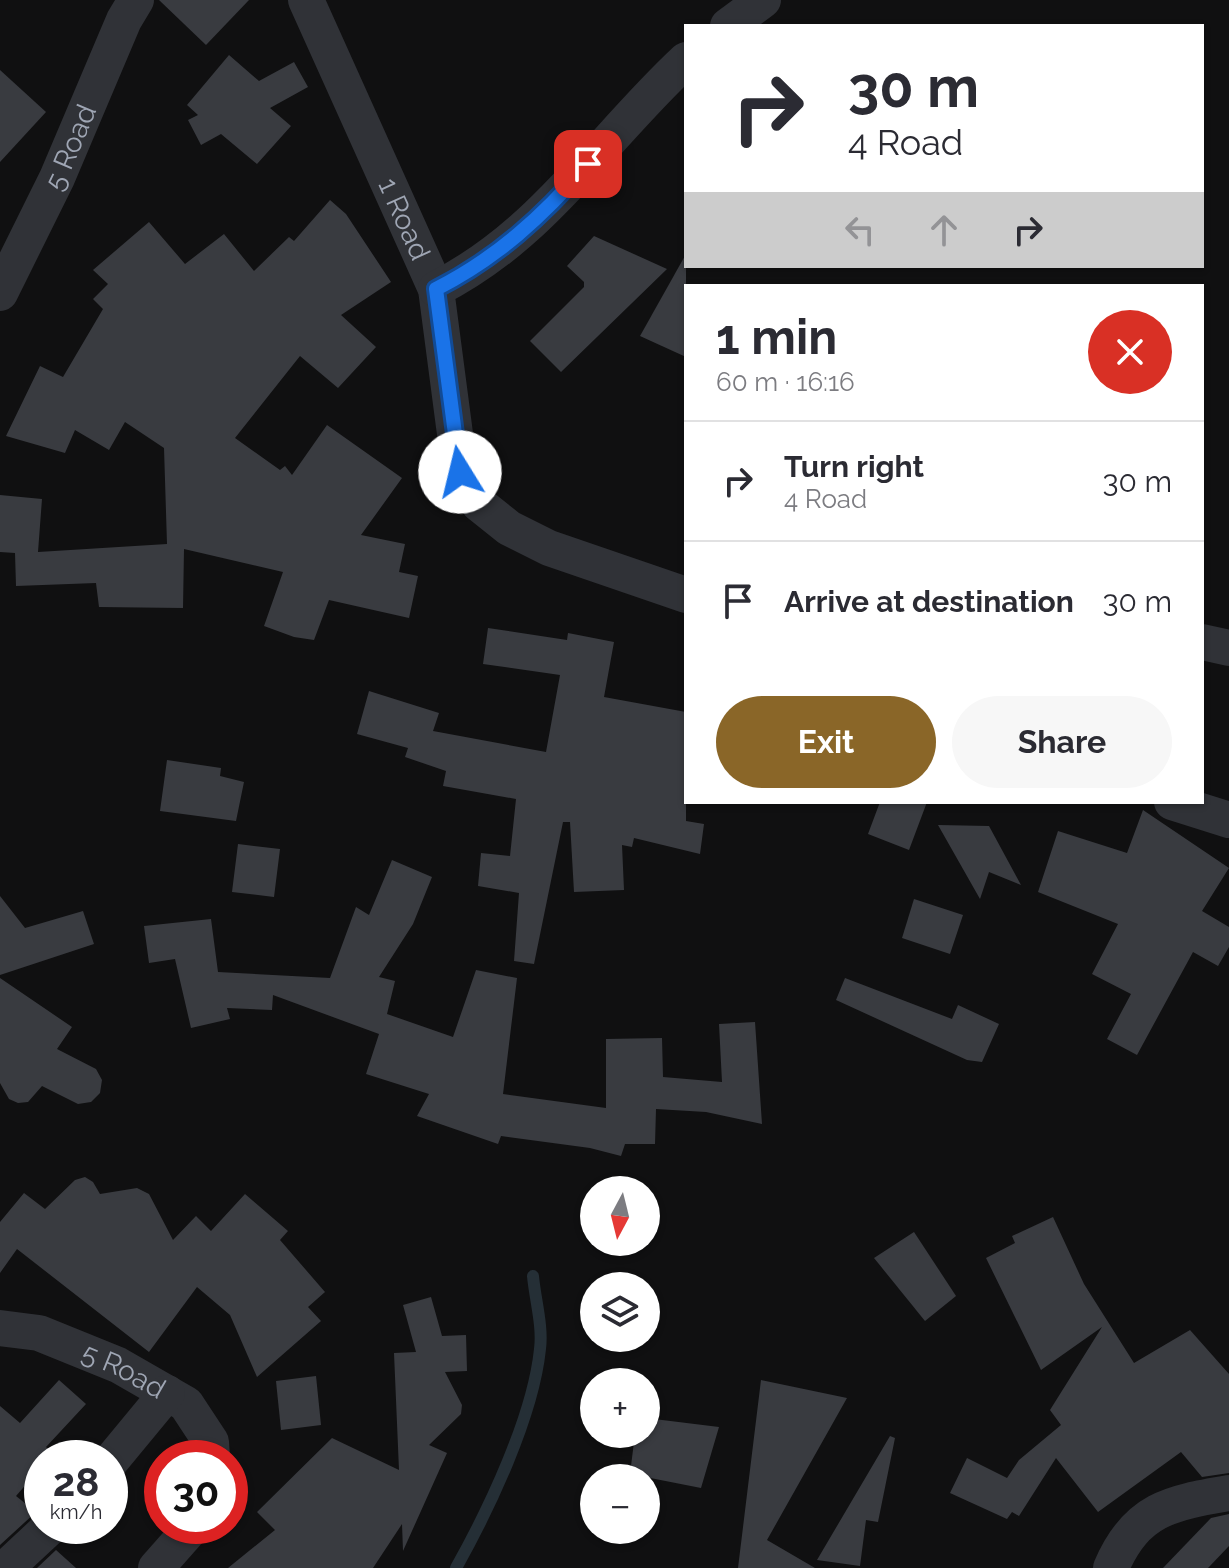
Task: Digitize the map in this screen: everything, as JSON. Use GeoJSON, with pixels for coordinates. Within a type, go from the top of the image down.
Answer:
{"type":"FeatureCollection","features":[{"type":"Feature","properties":{"kind":"street","name":"5 Road"},"geometry":{"type":"LineString","coordinates":[[0,293],[57,178],[124,20],[136,0]]}},
{"type":"Feature","properties":{"kind":"street","name":"1 Road"},"geometry":{"type":"LineString","coordinates":[[306,0],[436,289],[460,472],[479,504],[509,528],[549,548],[669,584]]}},
{"type":"Feature","properties":{"kind":"street"},"geometry":{"type":"LineString","coordinates":[[731,24],[763,0]]}},
{"type":"Feature","properties":{"kind":"street"},"geometry":{"type":"LineString","coordinates":[[436,289],[487,261],[548,209],[648,95],[684,62]]}},
{"type":"Feature","properties":{"kind":"street"},"geometry":{"type":"LineString","coordinates":[[1204,642],[1229,648]]}},
{"type":"Feature","properties":{"kind":"street"},"geometry":{"type":"LineString","coordinates":[[1178,804],[1229,820]]}},
{"type":"Feature","properties":{"kind":"street","name":"5 Road"},"geometry":{"type":"LineString","coordinates":[[0,1328],[39,1333],[118,1365],[186,1404],[210,1440]]}},
{"type":"Feature","properties":{"kind":"street"},"geometry":{"type":"LineString","coordinates":[[128,1440],[167,1393]]}},
{"type":"Feature","properties":{"kind":"street"},"geometry":{"type":"LineString","coordinates":[[1111,1568],[1121,1544],[1155,1511],[1229,1493]]}},
{"type":"Feature","properties":{"kind":"street"},"geometry":{"type":"LineString","coordinates":[[6,1568],[32,1544]]}},
{"type":"Feature","properties":{"kind":"street"},"geometry":{"type":"LineString","coordinates":[[156,1568],[177,1544]]}},
{"type":"Feature","properties":{"kind":"building"},"geometry":{"type":"Polygon","coordinates":[[[159,0],[249,0],[206,45],[159,0]]]}},
{"type":"Feature","properties":{"kind":"building"},"geometry":{"type":"Polygon","coordinates":[[[229,55],[259,81],[294,62],[308,87],[270,108],[291,126],[257,164],[221,134],[201,145],[188,120],[198,115],[187,105],[229,55]]]}},
{"type":"Feature","properties":{"kind":"building"},"geometry":{"type":"Polygon","coordinates":[[[0,70],[46,112],[0,162],[0,70]]]}},
{"type":"Feature","properties":{"kind":"building"},"geometry":{"type":"Polygon","coordinates":[[[330,200],[346,214],[391,282],[341,315],[376,347],[338,388],[300,356],[235,438],[280,470],[285,466],[292,475],[327,425],[402,478],[361,535],[405,544],[399,572],[418,576],[409,618],[329,600],[314,640],[294,637],[264,626],[283,572],[184,549],[183,608],[99,607],[96,583],[16,586],[15,553],[0,552],[0,495],[42,499],[38,552],[167,544],[164,448],[125,422],[109,450],[75,430],[65,453],[6,436],[40,366],[63,377],[103,309],[93,299],[108,284],[93,270],[149,222],[185,264],[224,234],[254,271],[289,237],[294,241],[330,200]]]}},
{"type":"Feature","properties":{"kind":"building"},"geometry":{"type":"Polygon","coordinates":[[[594,236],[667,269],[561,372],[530,341],[584,287],[584,282],[567,266],[594,236]]]}},
{"type":"Feature","properties":{"kind":"building"},"geometry":{"type":"Polygon","coordinates":[[[684,258],[684,356],[640,336],[684,258]]]}},
{"type":"Feature","properties":{"kind":"building"},"geometry":{"type":"Polygon","coordinates":[[[488,628],[567,640],[568,633],[614,642],[604,697],[684,712],[686,821],[704,824],[700,854],[634,838],[632,847],[622,845],[624,890],[574,892],[570,822],[563,822],[534,964],[514,961],[519,893],[478,886],[481,853],[510,856],[516,799],[443,786],[446,771],[405,757],[408,748],[357,734],[369,691],[439,713],[433,731],[546,752],[560,675],[483,664],[488,628]]]}},
{"type":"Feature","properties":{"kind":"building"},"geometry":{"type":"Polygon","coordinates":[[[167,760],[221,768],[220,776],[244,782],[236,821],[160,811],[167,760]]]}},
{"type":"Feature","properties":{"kind":"building"},"geometry":{"type":"Polygon","coordinates":[[[879,804],[926,804],[909,850],[868,834],[879,804]]]}},
{"type":"Feature","properties":{"kind":"building"},"geometry":{"type":"Polygon","coordinates":[[[1143,810],[1229,868],[1202,911],[1229,927],[1229,947],[1218,966],[1193,952],[1137,1055],[1107,1039],[1131,994],[1092,974],[1118,924],[1038,892],[1058,831],[1127,853],[1143,810]]]}},
{"type":"Feature","properties":{"kind":"building"},"geometry":{"type":"Polygon","coordinates":[[[938,825],[989,826],[1021,885],[989,872],[980,899],[938,825]]]}},
{"type":"Feature","properties":{"kind":"building"},"geometry":{"type":"Polygon","coordinates":[[[238,844],[280,849],[274,897],[232,892],[238,844]]]}},
{"type":"Feature","properties":{"kind":"building"},"geometry":{"type":"Polygon","coordinates":[[[392,860],[432,877],[413,924],[379,977],[395,981],[387,1014],[453,1037],[476,970],[517,978],[503,1094],[606,1108],[606,1039],[662,1038],[663,1077],[722,1082],[719,1024],[755,1022],[762,1124],[706,1112],[656,1109],[655,1144],[625,1144],[621,1156],[590,1148],[501,1136],[498,1144],[417,1116],[429,1094],[366,1074],[379,1034],[273,995],[272,1010],[227,1008],[230,1019],[191,1028],[175,959],[149,963],[144,926],[211,919],[218,972],[330,978],[356,907],[369,915],[392,860]]]}},
{"type":"Feature","properties":{"kind":"building"},"geometry":{"type":"Polygon","coordinates":[[[0,896],[25,928],[83,911],[94,944],[0,975],[0,896]]]}},
{"type":"Feature","properties":{"kind":"building"},"geometry":{"type":"Polygon","coordinates":[[[914,899],[963,915],[950,954],[902,938],[914,899]]]}},
{"type":"Feature","properties":{"kind":"building"},"geometry":{"type":"Polygon","coordinates":[[[0,978],[72,1027],[57,1049],[96,1069],[102,1080],[100,1093],[91,1102],[78,1104],[42,1086],[28,1102],[18,1103],[9,1099],[0,1083],[0,978]]]}},
{"type":"Feature","properties":{"kind":"building"},"geometry":{"type":"Polygon","coordinates":[[[845,978],[952,1019],[958,1005],[999,1024],[982,1062],[967,1060],[836,1000],[845,978]]]}},
{"type":"Feature","properties":{"kind":"building"},"geometry":{"type":"Polygon","coordinates":[[[85,1177],[93,1182],[100,1194],[137,1188],[149,1194],[173,1240],[196,1216],[211,1231],[245,1194],[288,1231],[280,1240],[325,1292],[308,1307],[321,1321],[257,1377],[230,1315],[197,1287],[149,1352],[17,1249],[0,1273],[0,1222],[24,1193],[45,1209],[75,1180],[85,1177]]]}},
{"type":"Feature","properties":{"kind":"building"},"geometry":{"type":"Polygon","coordinates":[[[1053,1217],[1084,1284],[1134,1363],[1190,1330],[1229,1374],[1229,1473],[1202,1477],[1181,1452],[1098,1512],[1056,1458],[1019,1516],[1012,1512],[1007,1519],[950,1493],[967,1458],[1007,1478],[1019,1460],[1061,1425],[1050,1410],[1102,1327],[1041,1370],[986,1258],[1015,1243],[1012,1236],[1053,1217]]]}},
{"type":"Feature","properties":{"kind":"building"},"geometry":{"type":"Polygon","coordinates":[[[914,1232],[956,1296],[925,1321],[874,1258],[914,1232]]]}},
{"type":"Feature","properties":{"kind":"building"},"geometry":{"type":"Polygon","coordinates":[[[431,1297],[442,1336],[466,1335],[467,1371],[445,1372],[462,1405],[461,1414],[429,1445],[447,1453],[403,1551],[402,1524],[373,1568],[228,1568],[275,1530],[257,1512],[332,1438],[399,1470],[394,1353],[416,1352],[403,1305],[431,1297]]]}},
{"type":"Feature","properties":{"kind":"building"},"geometry":{"type":"Polygon","coordinates":[[[316,1376],[321,1425],[281,1430],[276,1381],[316,1376]]]}},
{"type":"Feature","properties":{"kind":"building"},"geometry":{"type":"Polygon","coordinates":[[[59,1380],[86,1404],[53,1440],[24,1440],[24,1487],[16,1496],[24,1502],[24,1523],[0,1545],[0,1406],[20,1423],[59,1380]]]}},
{"type":"Feature","properties":{"kind":"building"},"geometry":{"type":"Polygon","coordinates":[[[761,1380],[847,1398],[767,1540],[815,1568],[738,1568],[761,1380]]]}},
{"type":"Feature","properties":{"kind":"building"},"geometry":{"type":"Polygon","coordinates":[[[660,1420],[719,1427],[701,1488],[660,1480],[660,1464],[631,1464],[633,1448],[660,1448],[660,1420]]]}},
{"type":"Feature","properties":{"kind":"building"},"geometry":{"type":"Polygon","coordinates":[[[890,1436],[895,1438],[878,1522],[866,1520],[860,1566],[817,1560],[890,1436]]]}},
{"type":"Feature","properties":{"kind":"building"},"geometry":{"type":"Polygon","coordinates":[[[1229,1514],[1229,1546],[1208,1568],[1163,1568],[1211,1518],[1229,1514]]]}},
{"type":"Feature","properties":{"kind":"building"},"geometry":{"type":"Polygon","coordinates":[[[56,1550],[76,1568],[37,1568],[56,1550]]]}},
{"type":"Feature","properties":{"kind":"waterway"},"geometry":{"type":"LineString","coordinates":[[456,1568],[508,1462],[529,1404],[541,1340],[533,1276]]}},
{"type":"Feature","properties":{"kind":"route"},"geometry":{"type":"LineString","coordinates":[[460,472],[436,289],[500,252],[548,209],[588,164]]}}]}
